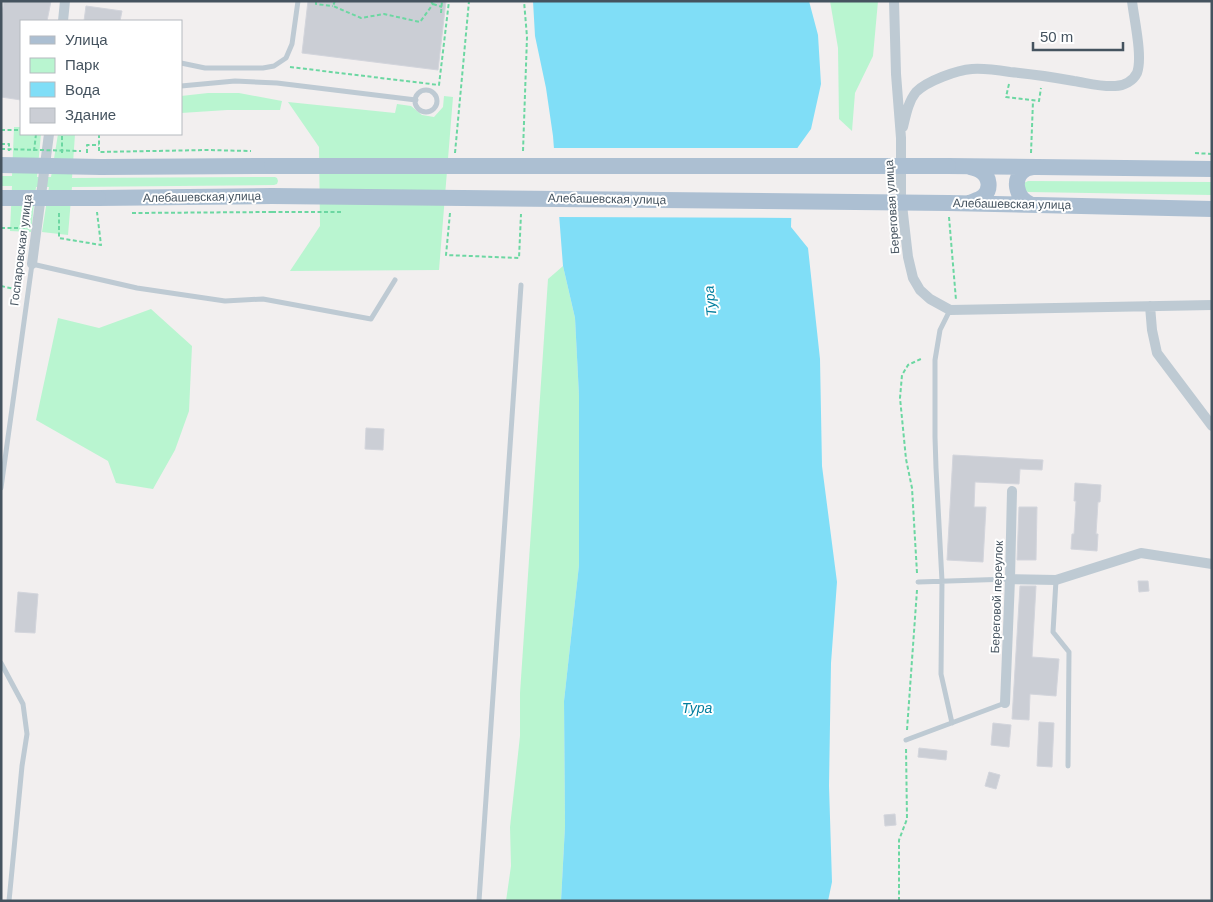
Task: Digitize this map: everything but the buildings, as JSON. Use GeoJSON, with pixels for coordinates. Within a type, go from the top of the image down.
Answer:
{"type":"FeatureCollection","features":[{"type":"Feature","properties":{"kind":"main road"},"geometry":{"type":"LineString","coordinates":[[1030,204],[1024,202],[1020,197],[1017,190],[1017,180],[1033,160]]}},
{"type":"Feature","properties":{"kind":"main road"},"geometry":{"type":"LineString","coordinates":[[1,165],[102,167],[967,166],[1033,160],[1212,169]]}},
{"type":"Feature","properties":{"kind":"main road"},"geometry":{"type":"LineString","coordinates":[[967,166],[982,172],[988,180],[989,186],[984,196],[969,203]]}},
{"type":"Feature","properties":{"kind":"main road","name":"Алебашевская улица"},"geometry":{"type":"LineString","coordinates":[[1,198],[98,204],[272,196],[948,209],[969,203],[1212,209]]}},
{"type":"Feature","properties":{"kind":"street"},"geometry":{"type":"LineString","coordinates":[[63,20],[65,1]]}},
{"type":"Feature","properties":{"kind":"street","name":"Береговая улица"},"geometry":{"type":"LineString","coordinates":[[894,1],[896,74],[901,138],[901,196],[908,257],[913,278],[920,290],[930,299],[950,310]]}},
{"type":"Feature","properties":{"kind":"street"},"geometry":{"type":"LineString","coordinates":[[901,138],[907,108],[916,92],[930,82],[951,73],[971,69],[990,69],[1106,86],[1117,86],[1130,82],[1136,73],[1138,63],[1138,45],[1132,1]]}},
{"type":"Feature","properties":{"kind":"street","name":"Госпаровская улица"},"geometry":{"type":"LineString","coordinates":[[32,264],[50,135]]}},
{"type":"Feature","properties":{"kind":"street"},"geometry":{"type":"LineString","coordinates":[[950,310],[1212,305]]}},
{"type":"Feature","properties":{"kind":"street"},"geometry":{"type":"LineString","coordinates":[[1150,306],[1152,330],[1157,353],[1212,426]]}},
{"type":"Feature","properties":{"kind":"street","name":"Береговой переулок"},"geometry":{"type":"LineString","coordinates":[[1005,703],[1012,491]]}},
{"type":"Feature","properties":{"kind":"street"},"geometry":{"type":"LineString","coordinates":[[1010,579],[1056,580],[1141,553],[1212,564]]}},
{"type":"Feature","properties":{"kind":"lane"},"geometry":{"type":"LineString","coordinates":[[182,63],[205,68],[263,68],[274,66],[286,58],[292,44],[298,1]]}},
{"type":"Feature","properties":{"kind":"lane"},"geometry":{"type":"LineString","coordinates":[[182,86],[235,81],[277,83],[416,100]]}},
{"type":"Feature","properties":{"kind":"lane"},"geometry":{"type":"LineString","coordinates":[[429,90],[435,94],[438,101],[433,110],[426,112],[417,107],[416,100],[418,93],[429,90]]}},
{"type":"Feature","properties":{"kind":"lane"},"geometry":{"type":"LineString","coordinates":[[32,264],[137,288],[225,301],[263,299],[371,319],[395,280]]}},
{"type":"Feature","properties":{"kind":"lane","name":"Госпаровская улица"},"geometry":{"type":"LineString","coordinates":[[1,488],[32,264]]}},
{"type":"Feature","properties":{"kind":"lane"},"geometry":{"type":"LineString","coordinates":[[479,901],[522,285]]}},
{"type":"Feature","properties":{"kind":"lane"},"geometry":{"type":"LineString","coordinates":[[950,310],[940,330],[936,360],[936,468],[942,581],[941,674],[952,723]]}},
{"type":"Feature","properties":{"kind":"lane"},"geometry":{"type":"LineString","coordinates":[[918,582],[1010,579]]}},
{"type":"Feature","properties":{"kind":"lane"},"geometry":{"type":"LineString","coordinates":[[1056,580],[1053,632],[1069,652],[1068,766]]}},
{"type":"Feature","properties":{"kind":"lane"},"geometry":{"type":"LineString","coordinates":[[1,663],[23,704],[27,734],[22,766],[9,901]]}},
{"type":"Feature","properties":{"kind":"lane"},"geometry":{"type":"LineString","coordinates":[[906,740],[1005,703]]}},
{"type":"Feature","properties":{"kind":"path"},"geometry":{"type":"LineString","coordinates":[[316,1],[316,4],[333,6],[361,18],[384,14],[420,22],[433,4]]}},
{"type":"Feature","properties":{"kind":"path"},"geometry":{"type":"LineString","coordinates":[[333,6],[335,1]]}},
{"type":"Feature","properties":{"kind":"path"},"geometry":{"type":"LineString","coordinates":[[430,1],[442,7]]}},
{"type":"Feature","properties":{"kind":"path"},"geometry":{"type":"LineString","coordinates":[[441,12],[442,1]]}},
{"type":"Feature","properties":{"kind":"path"},"geometry":{"type":"LineString","coordinates":[[285,66],[438,85],[449,1]]}},
{"type":"Feature","properties":{"kind":"path"},"geometry":{"type":"LineString","coordinates":[[455,157],[469,1]]}},
{"type":"Feature","properties":{"kind":"path"},"geometry":{"type":"LineString","coordinates":[[523,152],[527,36],[524,1]]}},
{"type":"Feature","properties":{"kind":"path"},"geometry":{"type":"LineString","coordinates":[[1011,72],[1006,97],[1039,101],[1043,76]]}},
{"type":"Feature","properties":{"kind":"path"},"geometry":{"type":"LineString","coordinates":[[1033,100],[1033,160]]}},
{"type":"Feature","properties":{"kind":"path"},"geometry":{"type":"LineString","coordinates":[[1,130],[20,130]]}},
{"type":"Feature","properties":{"kind":"path"},"geometry":{"type":"LineString","coordinates":[[98,135],[99,152],[253,151]]}},
{"type":"Feature","properties":{"kind":"path"},"geometry":{"type":"LineString","coordinates":[[1,144],[9,144]]}},
{"type":"Feature","properties":{"kind":"path"},"geometry":{"type":"LineString","coordinates":[[87,145],[99,145]]}},
{"type":"Feature","properties":{"kind":"path"},"geometry":{"type":"LineString","coordinates":[[1,149],[89,152]]}},
{"type":"Feature","properties":{"kind":"path"},"geometry":{"type":"LineString","coordinates":[[98,204],[101,244]]}},
{"type":"Feature","properties":{"kind":"path"},"geometry":{"type":"LineString","coordinates":[[450,206],[446,255],[519,258],[521,210]]}},
{"type":"Feature","properties":{"kind":"path"},"geometry":{"type":"LineString","coordinates":[[948,209],[957,299]]}},
{"type":"Feature","properties":{"kind":"path"},"geometry":{"type":"LineString","coordinates":[[1,286],[28,292]]}},
{"type":"Feature","properties":{"kind":"path"},"geometry":{"type":"LineString","coordinates":[[899,901],[899,840],[907,819],[906,740],[918,582],[912,488],[906,458],[900,398],[902,375],[908,365],[923,358]]}},
{"type":"Feature","properties":{"kind":"green space"},"geometry":{"type":"Polygon","coordinates":[[[830,1],[878,1],[873,56],[855,93],[852,131],[839,119],[838,48],[830,1]]]}},
{"type":"Feature","properties":{"kind":"green space"},"geometry":{"type":"Polygon","coordinates":[[[208,93],[239,93],[282,101],[280,110],[227,110],[182,113],[182,96],[208,93]]]}},
{"type":"Feature","properties":{"kind":"green space"},"geometry":{"type":"Polygon","coordinates":[[[444,96],[453,97],[439,270],[290,271],[320,226],[319,147],[288,102],[395,113],[397,104],[411,106],[422,115],[434,117],[443,107],[444,96]]]}},
{"type":"Feature","properties":{"kind":"green space"},"geometry":{"type":"Polygon","coordinates":[[[14,127],[20,127],[20,135],[41,135],[37,177],[51,177],[58,135],[75,135],[72,178],[275,177],[278,181],[274,185],[72,187],[68,235],[42,232],[49,187],[36,187],[31,232],[10,231],[12,186],[1,186],[1,176],[12,176],[14,127]]]}},
{"type":"Feature","properties":{"kind":"green space"},"geometry":{"type":"Polygon","coordinates":[[[1028,181],[1212,182],[1212,195],[1028,192],[1025,190],[1024,183],[1028,181]]]}},
{"type":"Feature","properties":{"kind":"green space"},"geometry":{"type":"Polygon","coordinates":[[[563,266],[575,318],[579,396],[579,565],[564,701],[565,826],[561,901],[506,901],[511,866],[510,827],[520,736],[520,693],[548,279],[563,266]]]}},
{"type":"Feature","properties":{"kind":"green space"},"geometry":{"type":"Polygon","coordinates":[[[151,309],[192,346],[189,411],[175,450],[153,489],[116,483],[108,461],[36,420],[58,318],[99,328],[151,309]]]}},
{"type":"Feature","properties":{"kind":"water","name":"Тура"},"geometry":{"type":"Polygon","coordinates":[[[533,1],[809,1],[818,35],[821,84],[811,129],[793,154],[791,227],[808,248],[820,359],[822,466],[837,582],[831,663],[829,786],[832,882],[828,901],[561,901],[565,826],[564,701],[579,565],[579,396],[575,318],[563,266],[553,136],[546,88],[535,36],[533,1]]]}},
{"type":"Feature","properties":{"kind":"pier"},"geometry":{"type":"Polygon","coordinates":[[[552,148],[800,148],[796,155],[794,218],[557,217],[552,148]]]}}]}
